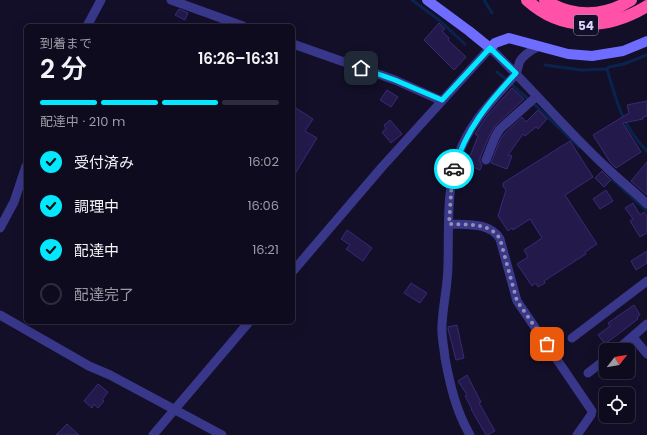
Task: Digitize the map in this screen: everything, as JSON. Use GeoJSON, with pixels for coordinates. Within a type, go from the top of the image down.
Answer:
{"type":"FeatureCollection","features":[{"type":"Feature","properties":{"kind":"highway","name":"54"},"geometry":{"type":"LineString","coordinates":[[527,0],[555,18],[581,25],[593,25],[618,20],[647,6]]}},
{"type":"Feature","properties":{"kind":"highway"},"geometry":{"type":"LineString","coordinates":[[545,0],[560,9],[587,14],[614,9],[631,0]]}},
{"type":"Feature","properties":{"kind":"street"},"geometry":{"type":"LineString","coordinates":[[88,24],[101,0]]}},
{"type":"Feature","properties":{"kind":"street"},"geometry":{"type":"LineString","coordinates":[[171,0],[237,24]]}},
{"type":"Feature","properties":{"kind":"street"},"geometry":{"type":"LineString","coordinates":[[427,0],[490,48],[606,167],[647,204]]}},
{"type":"Feature","properties":{"kind":"street"},"geometry":{"type":"LineString","coordinates":[[295,269],[382,167],[495,43],[509,38],[568,54],[592,56],[623,51],[647,41]]}},
{"type":"Feature","properties":{"kind":"street"},"geometry":{"type":"LineString","coordinates":[[295,45],[395,80],[442,100]]}},
{"type":"Feature","properties":{"kind":"street"},"geometry":{"type":"LineString","coordinates":[[470,435],[457,408],[452,393],[443,345],[442,325],[448,275],[452,179],[458,156],[476,119],[516,73],[520,61],[528,52],[539,46]]}},
{"type":"Feature","properties":{"kind":"street"},"geometry":{"type":"LineString","coordinates":[[486,160],[495,137],[500,129],[525,105],[537,96]]}},
{"type":"Feature","properties":{"kind":"street"},"geometry":{"type":"LineString","coordinates":[[0,228],[14,202],[24,172]]}},
{"type":"Feature","properties":{"kind":"street"},"geometry":{"type":"LineString","coordinates":[[449,224],[487,227],[497,234],[500,239],[517,301],[592,412],[577,435]]}},
{"type":"Feature","properties":{"kind":"street"},"geometry":{"type":"LineString","coordinates":[[572,338],[647,281]]}},
{"type":"Feature","properties":{"kind":"street"},"geometry":{"type":"LineString","coordinates":[[0,315],[88,366],[110,375],[222,435]]}},
{"type":"Feature","properties":{"kind":"street"},"geometry":{"type":"LineString","coordinates":[[153,435],[247,324]]}},
{"type":"Feature","properties":{"kind":"street"},"geometry":{"type":"LineString","coordinates":[[626,343],[647,324]]}},
{"type":"Feature","properties":{"kind":"street"},"geometry":{"type":"LineString","coordinates":[[633,337],[647,354]]}},
{"type":"Feature","properties":{"kind":"street"},"geometry":{"type":"LineString","coordinates":[[588,374],[599,365]]}},
{"type":"Feature","properties":{"kind":"building"},"geometry":{"type":"Polygon","coordinates":[[[179,9],[188,13],[185,20],[175,15],[179,9]]]}},
{"type":"Feature","properties":{"kind":"building"},"geometry":{"type":"Polygon","coordinates":[[[439,23],[445,29],[442,31],[449,38],[448,40],[466,57],[454,70],[424,40],[439,23]]]}},
{"type":"Feature","properties":{"kind":"building"},"geometry":{"type":"Polygon","coordinates":[[[512,88],[524,99],[496,125],[490,134],[480,158],[482,165],[480,170],[471,166],[468,175],[460,173],[466,155],[470,156],[478,136],[475,134],[487,116],[512,88]]]}},
{"type":"Feature","properties":{"kind":"building"},"geometry":{"type":"Polygon","coordinates":[[[387,90],[398,97],[391,107],[380,100],[387,90]]]}},
{"type":"Feature","properties":{"kind":"building"},"geometry":{"type":"Polygon","coordinates":[[[647,101],[647,116],[643,117],[643,119],[623,123],[641,152],[616,168],[610,162],[593,135],[629,113],[627,105],[647,101]]]}},
{"type":"Feature","properties":{"kind":"building"},"geometry":{"type":"Polygon","coordinates":[[[296,108],[313,119],[305,131],[317,138],[295,174],[296,108]]]}},
{"type":"Feature","properties":{"kind":"building"},"geometry":{"type":"Polygon","coordinates":[[[538,110],[547,119],[538,129],[536,127],[525,136],[523,134],[508,155],[512,156],[507,169],[491,163],[500,140],[505,133],[522,117],[526,122],[538,110]]]}},
{"type":"Feature","properties":{"kind":"building"},"geometry":{"type":"Polygon","coordinates":[[[390,120],[402,134],[391,143],[382,132],[386,129],[384,125],[390,120]]]}},
{"type":"Feature","properties":{"kind":"building"},"geometry":{"type":"Polygon","coordinates":[[[570,141],[593,177],[565,195],[597,244],[585,252],[586,254],[544,281],[545,283],[538,287],[536,283],[532,286],[517,264],[528,257],[524,250],[542,238],[530,219],[513,230],[512,228],[508,231],[498,216],[506,190],[503,183],[570,141]]]}},
{"type":"Feature","properties":{"kind":"building"},"geometry":{"type":"Polygon","coordinates":[[[647,162],[647,195],[631,181],[647,162]]]}},
{"type":"Feature","properties":{"kind":"building"},"geometry":{"type":"Polygon","coordinates":[[[602,171],[611,180],[604,187],[595,178],[602,171]]]}},
{"type":"Feature","properties":{"kind":"building"},"geometry":{"type":"Polygon","coordinates":[[[606,190],[613,201],[600,209],[593,199],[606,190]]]}},
{"type":"Feature","properties":{"kind":"building"},"geometry":{"type":"Polygon","coordinates":[[[633,203],[640,215],[644,212],[647,216],[647,233],[640,237],[630,221],[633,219],[625,208],[633,203]]]}},
{"type":"Feature","properties":{"kind":"building"},"geometry":{"type":"Polygon","coordinates":[[[347,230],[372,248],[363,261],[346,249],[350,245],[341,239],[347,230]]]}},
{"type":"Feature","properties":{"kind":"building"},"geometry":{"type":"Polygon","coordinates":[[[647,251],[647,263],[636,270],[631,261],[647,251]]]}},
{"type":"Feature","properties":{"kind":"building"},"geometry":{"type":"Polygon","coordinates":[[[411,283],[427,293],[420,303],[404,293],[411,283]]]}},
{"type":"Feature","properties":{"kind":"building"},"geometry":{"type":"Polygon","coordinates":[[[634,305],[640,315],[637,317],[638,319],[606,343],[604,343],[598,335],[610,326],[608,323],[634,305]]]}},
{"type":"Feature","properties":{"kind":"building"},"geometry":{"type":"Polygon","coordinates":[[[457,325],[464,358],[456,360],[448,327],[457,325]]]}},
{"type":"Feature","properties":{"kind":"building"},"geometry":{"type":"Polygon","coordinates":[[[467,375],[481,402],[479,403],[495,431],[487,435],[471,409],[465,396],[467,395],[458,381],[467,375]]]}},
{"type":"Feature","properties":{"kind":"building"},"geometry":{"type":"Polygon","coordinates":[[[98,384],[108,392],[102,400],[104,401],[98,408],[94,404],[92,408],[84,401],[98,384]]]}},
{"type":"Feature","properties":{"kind":"building"},"geometry":{"type":"Polygon","coordinates":[[[67,424],[79,435],[56,435],[67,424]]]}},
{"type":"Feature","properties":{"kind":"waterway"},"geometry":{"type":"LineString","coordinates":[[412,0],[439,20],[465,44]]}},
{"type":"Feature","properties":{"kind":"waterway"},"geometry":{"type":"LineString","coordinates":[[484,0],[492,13]]}},
{"type":"Feature","properties":{"kind":"waterway"},"geometry":{"type":"LineString","coordinates":[[607,69],[609,67],[624,64],[647,55]]}},
{"type":"Feature","properties":{"kind":"waterway"},"geometry":{"type":"LineString","coordinates":[[545,65],[581,70],[607,69],[621,113],[632,132],[647,151]]}},
{"type":"Feature","properties":{"kind":"waterway"},"geometry":{"type":"LineString","coordinates":[[497,72],[507,80]]}},
{"type":"Feature","properties":{"kind":"waterway"},"geometry":{"type":"LineString","coordinates":[[511,84],[527,98]]}},
{"type":"Feature","properties":{"kind":"waterway"},"geometry":{"type":"LineString","coordinates":[[535,105],[579,147]]}},
{"type":"Feature","properties":{"kind":"waterway"},"geometry":{"type":"LineString","coordinates":[[613,180],[647,211]]}},
{"type":"Feature","properties":{"kind":"way so far"},"geometry":{"type":"LineString","coordinates":[[454,169],[449,224],[487,227],[497,234],[500,239],[517,301],[547,344]]}},
{"type":"Feature","properties":{"kind":"route"},"geometry":{"type":"LineString","coordinates":[[361,68],[395,80],[442,100],[490,48],[516,73],[476,119],[458,156],[454,169]]}}]}
